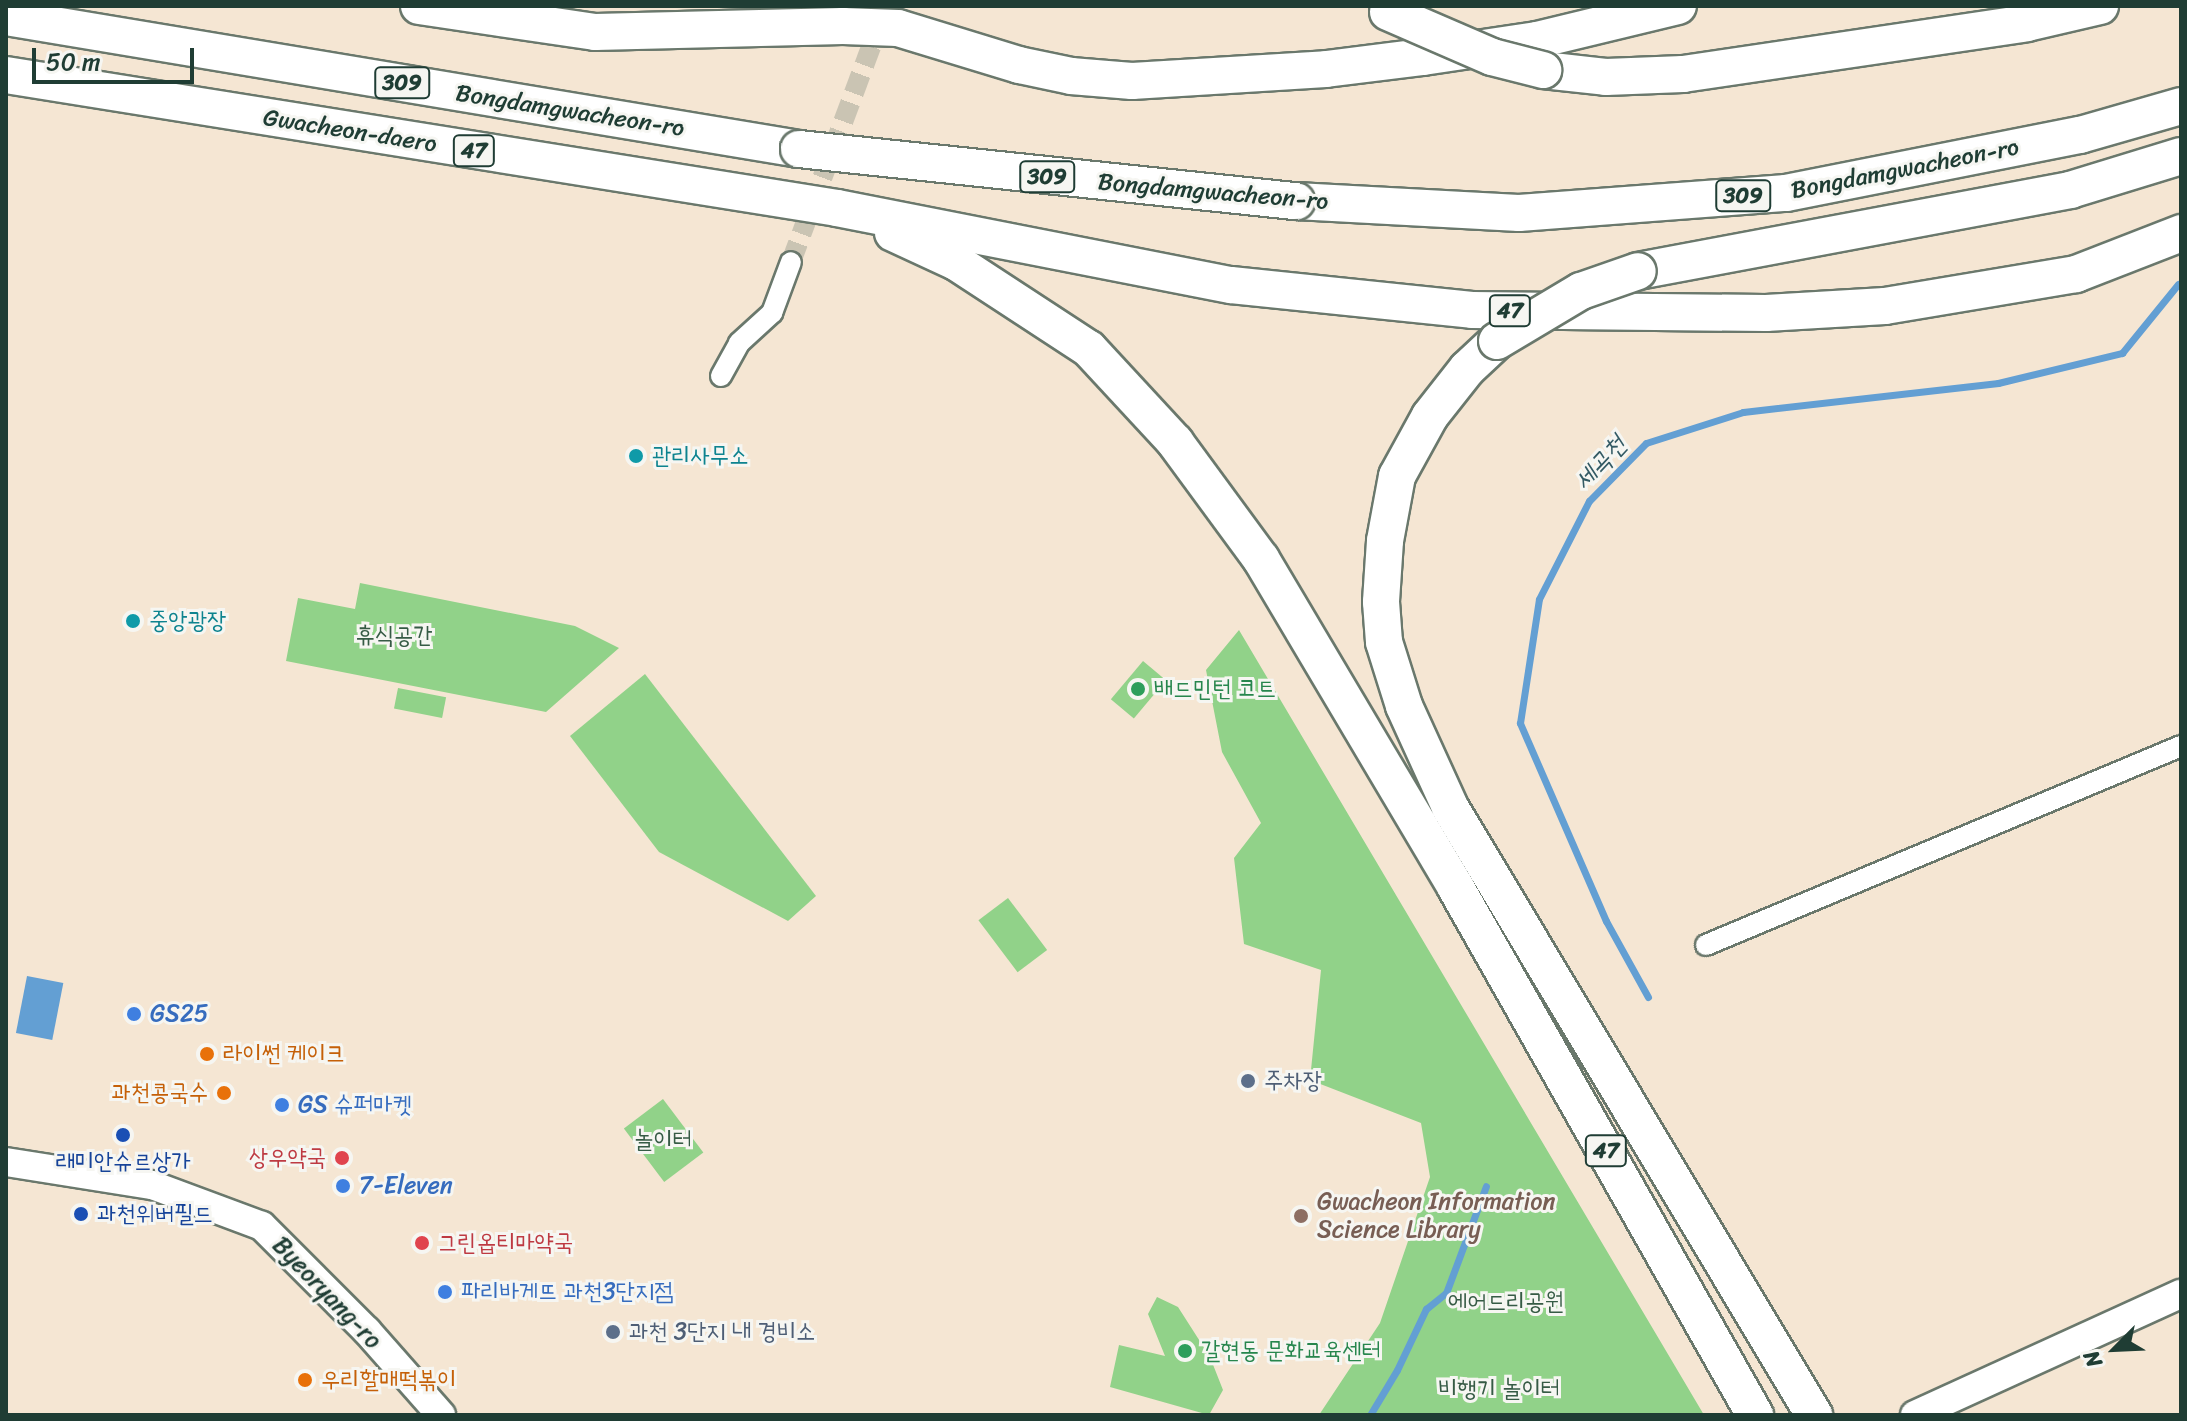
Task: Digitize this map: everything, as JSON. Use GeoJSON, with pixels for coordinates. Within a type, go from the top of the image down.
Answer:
{"type":"FeatureCollection","features":[{"type":"Feature","properties":{"kind":"highway"},"geometry":{"type":"LineString","coordinates":[[419,6],[595,32],[843,26],[898,28],[1019,65],[1071,76],[1132,81],[1311,70],[1423,57],[1537,40],[1678,6]]}},
{"type":"Feature","properties":{"kind":"highway"},"geometry":{"type":"LineString","coordinates":[[1382,9],[1492,57],[1543,70],[1606,77],[1683,74],[2027,23],[2100,6]]}},
{"type":"Feature","properties":{"kind":"highway","name":"Bongdamgwacheon-ro"},"geometry":{"type":"LineString","coordinates":[[6,17],[799,149],[1296,201],[1519,213],[1786,193],[2080,135],[2181,106]]}},
{"type":"Feature","properties":{"kind":"highway","name":"Gwacheon-daero"},"geometry":{"type":"LineString","coordinates":[[6,75],[837,208]]}},
{"type":"Feature","properties":{"kind":"highway"},"geometry":{"type":"LineString","coordinates":[[6,97],[111,94]]}},
{"type":"Feature","properties":{"kind":"highway"},"geometry":{"type":"LineString","coordinates":[[1814,1415],[1450,807],[1404,706],[1384,642],[1381,602],[1385,541],[1397,476],[1430,416],[1467,369],[1497,341],[1581,291],[1638,271],[2070,190],[2181,156]]}},
{"type":"Feature","properties":{"kind":"highway","name":"47"},"geometry":{"type":"LineString","coordinates":[[837,208],[1231,285],[1472,310],[1766,313],[1885,306],[2076,274],[2181,233]]}},
{"type":"Feature","properties":{"kind":"highway","name":"47"},"geometry":{"type":"LineString","coordinates":[[837,208],[956,262],[1089,349],[1175,442],[1269,573],[1456,888],[1755,1415]]}},
{"type":"Feature","properties":{"kind":"street"},"geometry":{"type":"LineString","coordinates":[[721,376],[739,343],[772,313],[791,262]]}},
{"type":"Feature","properties":{"kind":"street"},"geometry":{"type":"LineString","coordinates":[[1706,945],[2181,746]]}},
{"type":"Feature","properties":{"kind":"street","name":"Byeoryang-ro"},"geometry":{"type":"LineString","coordinates":[[6,1162],[152,1185],[262,1226],[367,1331],[441,1415]]}},
{"type":"Feature","properties":{"kind":"street"},"geometry":{"type":"LineString","coordinates":[[1915,1415],[2181,1294]]}},
{"type":"Feature","properties":{"kind":"green space","name":"휴식공간"},"geometry":{"type":"Polygon","coordinates":[[[360,583],[575,626],[619,648],[546,712],[286,661],[298,598],[355,609],[360,583]]]}},
{"type":"Feature","properties":{"kind":"green space","name":"에어드리공원"},"geometry":{"type":"Polygon","coordinates":[[[1239,630],[1704,1415],[1319,1415],[1380,1323],[1430,1177],[1421,1123],[1310,1080],[1321,970],[1244,944],[1234,858],[1261,823],[1222,752],[1206,670],[1239,630]]]}},
{"type":"Feature","properties":{"kind":"green space","name":"배드민턴 코트"},"geometry":{"type":"Polygon","coordinates":[[[1143,661],[1166,680],[1134,719],[1111,699],[1143,661]]]}},
{"type":"Feature","properties":{"kind":"green space"},"geometry":{"type":"Polygon","coordinates":[[[645,674],[816,896],[788,921],[659,852],[570,736],[645,674]]]}},
{"type":"Feature","properties":{"kind":"green space"},"geometry":{"type":"Polygon","coordinates":[[[398,688],[446,697],[442,718],[394,709],[398,688]]]}},
{"type":"Feature","properties":{"kind":"green space"},"geometry":{"type":"Polygon","coordinates":[[[1008,898],[1047,950],[1018,972],[978,920],[1008,898]]]}},
{"type":"Feature","properties":{"kind":"green space","name":"놀이터"},"geometry":{"type":"Polygon","coordinates":[[[663,1099],[703,1153],[664,1182],[624,1128],[663,1099]]]}},
{"type":"Feature","properties":{"kind":"green space","name":"갈현동 문화교육센터"},"geometry":{"type":"Polygon","coordinates":[[[1157,1297],[1178,1307],[1210,1357],[1223,1390],[1209,1415],[1110,1387],[1119,1345],[1165,1356],[1148,1314],[1157,1297]]]}},
{"type":"Feature","properties":{"kind":"water"},"geometry":{"type":"Polygon","coordinates":[[[27,976],[63,983],[52,1040],[16,1033],[27,976]]]}},
{"type":"Feature","properties":{"kind":"waterway","name":"세곡천"},"geometry":{"type":"LineString","coordinates":[[1648,997],[1606,921],[1520,723],[1539,599],[1589,501],[1646,443],[1743,412],[1998,383],[2122,353],[2178,284]]}},
{"type":"Feature","properties":{"kind":"waterway","name":"세곡천"},"geometry":{"type":"LineString","coordinates":[[1370,1415],[1397,1370],[1426,1309],[1446,1293],[1486,1186]]}},
{"type":"Feature","properties":{"kind":"tunnel"},"geometry":{"type":"LineString","coordinates":[[791,262],[886,6]]}},
{"type":"Feature","properties":{"kind":"place","name":"관리사무소"},"geometry":{"type":"Point","coordinates":[636,456]}},
{"type":"Feature","properties":{"kind":"place","name":"중앙광장"},"geometry":{"type":"Point","coordinates":[133,621]}},
{"type":"Feature","properties":{"kind":"place","name":"배드민턴 코트"},"geometry":{"type":"Point","coordinates":[1138,689]}},
{"type":"Feature","properties":{"kind":"place","name":"GS25"},"geometry":{"type":"Point","coordinates":[134,1014]}},
{"type":"Feature","properties":{"kind":"place","name":"라이썬 케이크"},"geometry":{"type":"Point","coordinates":[207,1054]}},
{"type":"Feature","properties":{"kind":"place","name":"주차장"},"geometry":{"type":"Point","coordinates":[1248,1081]}},
{"type":"Feature","properties":{"kind":"place","name":"과천콩국수"},"geometry":{"type":"Point","coordinates":[224,1093]}},
{"type":"Feature","properties":{"kind":"place","name":"GS 슈퍼마켓"},"geometry":{"type":"Point","coordinates":[282,1105]}},
{"type":"Feature","properties":{"kind":"place","name":"래미안슈르상가"},"geometry":{"type":"Point","coordinates":[123,1135]}},
{"type":"Feature","properties":{"kind":"place","name":"상우약국"},"geometry":{"type":"Point","coordinates":[342,1158]}},
{"type":"Feature","properties":{"kind":"place","name":"7-Eleven"},"geometry":{"type":"Point","coordinates":[343,1186]}},
{"type":"Feature","properties":{"kind":"place","name":"과천위버필드"},"geometry":{"type":"Point","coordinates":[81,1214]}},
{"type":"Feature","properties":{"kind":"place","name":"Gwacheon Information Science Library"},"geometry":{"type":"Point","coordinates":[1301,1216]}},
{"type":"Feature","properties":{"kind":"place","name":"그린옵티마약국"},"geometry":{"type":"Point","coordinates":[422,1243]}},
{"type":"Feature","properties":{"kind":"place","name":"파리바게뜨 과천3단지점"},"geometry":{"type":"Point","coordinates":[445,1292]}},
{"type":"Feature","properties":{"kind":"place","name":"과천 3단지 내 경비소"},"geometry":{"type":"Point","coordinates":[613,1332]}},
{"type":"Feature","properties":{"kind":"place","name":"갈현동 문화교육센터"},"geometry":{"type":"Point","coordinates":[1185,1351]}},
{"type":"Feature","properties":{"kind":"place","name":"우리할매떡볶이"},"geometry":{"type":"Point","coordinates":[305,1380]}},
{"type":"Feature","properties":{"kind":"park label","name":"비행기 놀이터"},"geometry":{"type":"Point","coordinates":[1499,1389]}}]}
